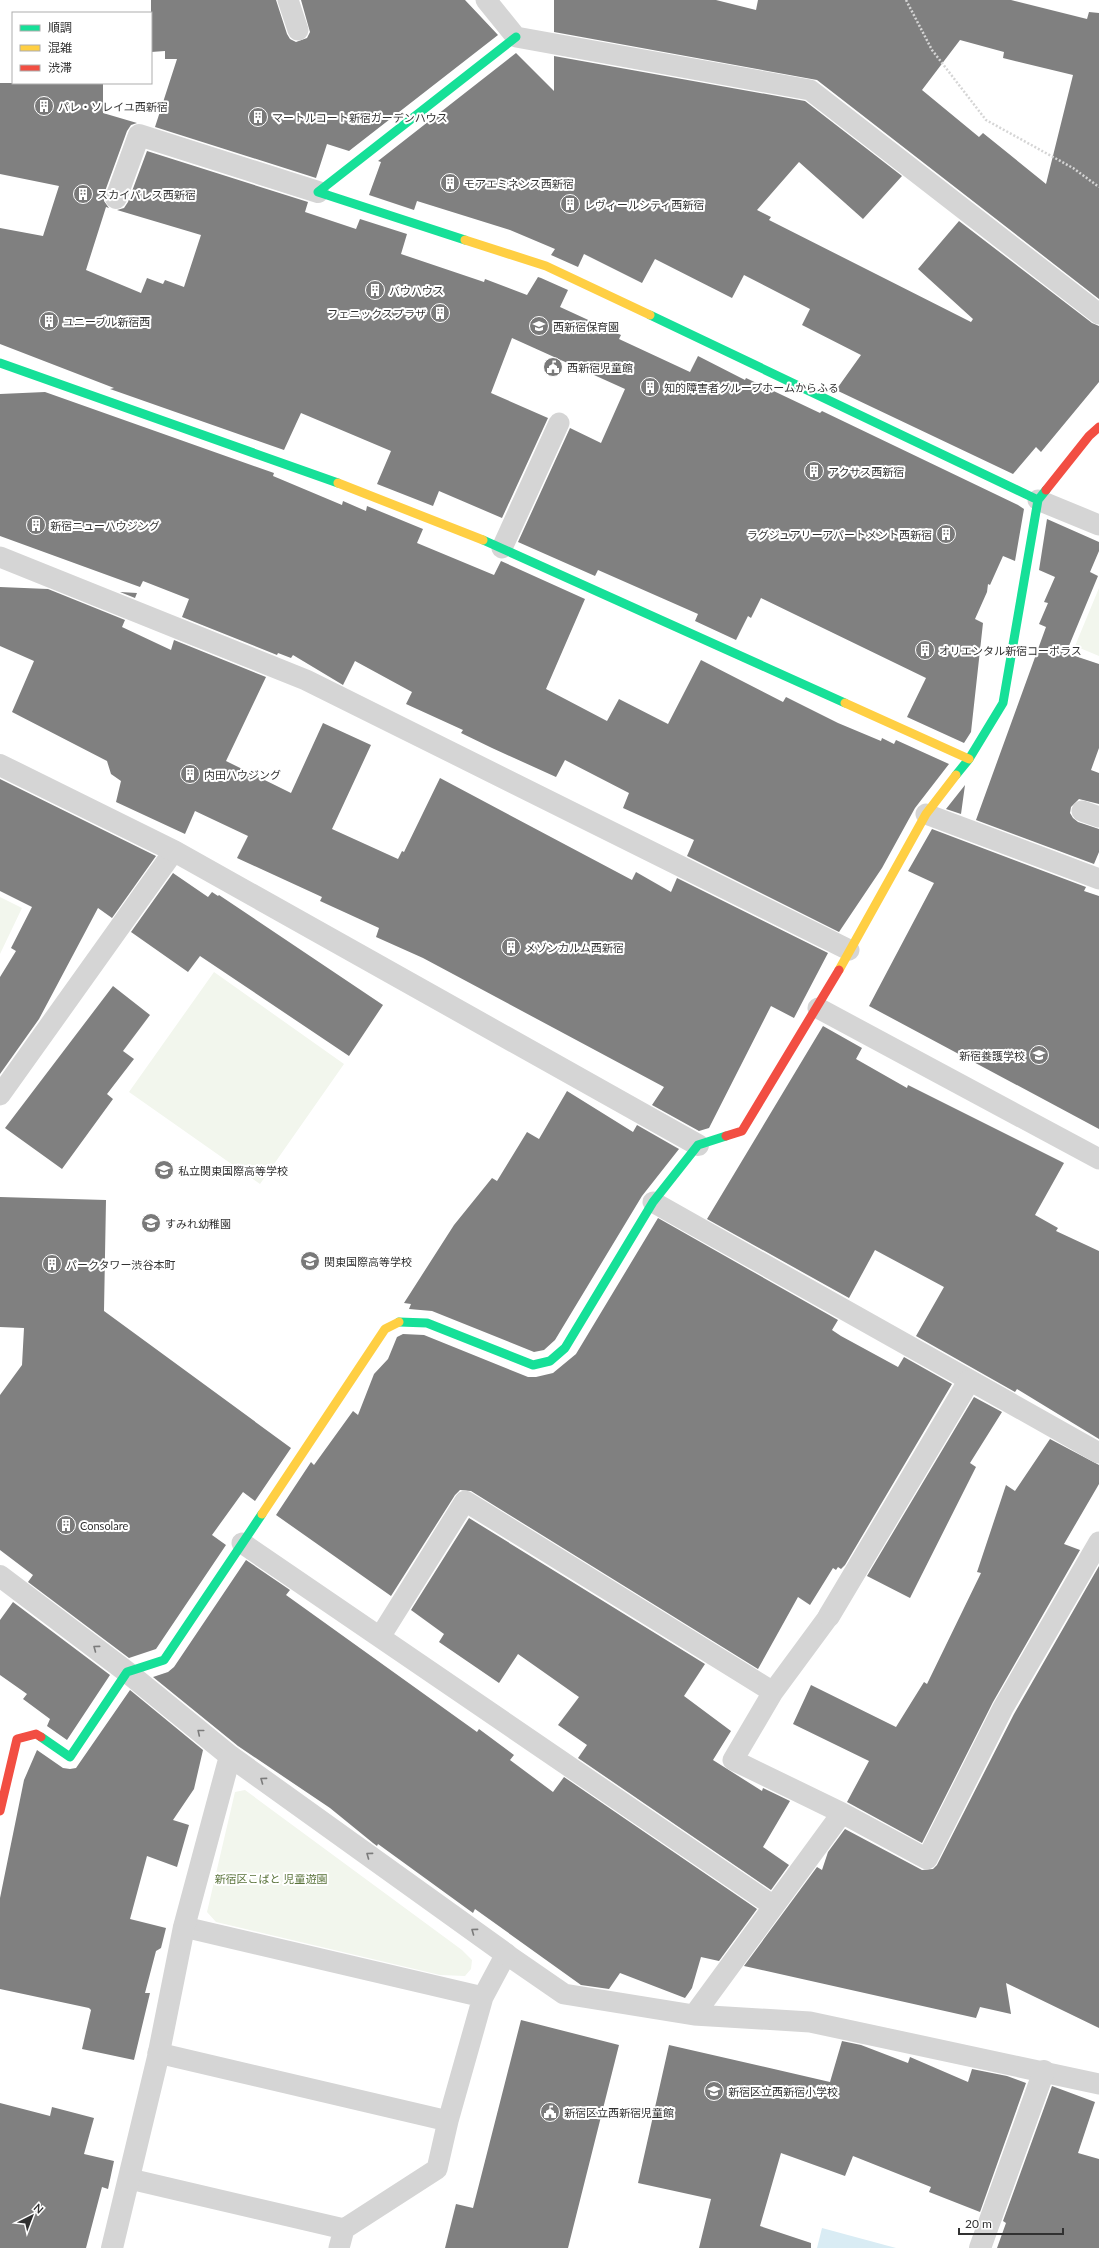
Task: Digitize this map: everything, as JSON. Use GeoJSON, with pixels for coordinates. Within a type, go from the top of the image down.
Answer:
{"type":"FeatureCollection","features":[{"type":"Feature","properties":{"kind":"street"},"geometry":{"type":"LineString","coordinates":[[318,192],[516,37]]}},
{"type":"Feature","properties":{"kind":"street"},"geometry":{"type":"LineString","coordinates":[[116,198],[139,135],[546,266],[1038,500]]}},
{"type":"Feature","properties":{"kind":"street"},"geometry":{"type":"LineString","coordinates":[[0,363],[370,494],[502,548],[969,759]]}},
{"type":"Feature","properties":{"kind":"street"},"geometry":{"type":"LineString","coordinates":[[0,1811],[17,1739],[36,1734],[70,1757],[127,1672],[164,1660],[385,1329],[401,1321],[427,1323],[533,1365],[550,1361],[564,1348],[653,1202],[698,1145],[742,1131],[818,1008],[926,814],[969,759],[1003,703],[1038,500],[1088,436],[1099,427]]}},
{"type":"Feature","properties":{"kind":"street"},"geometry":{"type":"LineString","coordinates":[[0,765],[174,851],[698,1145]]}},
{"type":"Feature","properties":{"kind":"street"},"geometry":{"type":"LineString","coordinates":[[829,1616],[969,1381]]}},
{"type":"Feature","properties":{"kind":"street"},"geometry":{"type":"LineString","coordinates":[[0,1576],[127,1672],[230,1756],[506,1954]]}},
{"type":"Feature","properties":{"kind":"street"},"geometry":{"type":"LineString","coordinates":[[112,2248],[130,2180],[184,1927],[230,1756]]}},
{"type":"Feature","properties":{"kind":"street"},"geometry":{"type":"LineString","coordinates":[[980,2248],[1044,2071]]}},
{"type":"Feature","properties":{"kind":"lane"},"geometry":{"type":"LineString","coordinates":[[288,0],[298,30]]}},
{"type":"Feature","properties":{"kind":"lane"},"geometry":{"type":"LineString","coordinates":[[486,0],[516,37],[810,90],[1099,314]]}},
{"type":"Feature","properties":{"kind":"lane"},"geometry":{"type":"LineString","coordinates":[[502,548],[559,423]]}},
{"type":"Feature","properties":{"kind":"lane"},"geometry":{"type":"LineString","coordinates":[[1038,500],[1099,525]]}},
{"type":"Feature","properties":{"kind":"lane"},"geometry":{"type":"LineString","coordinates":[[0,557],[306,680],[849,950]]}},
{"type":"Feature","properties":{"kind":"lane"},"geometry":{"type":"LineString","coordinates":[[926,814],[1099,879]]}},
{"type":"Feature","properties":{"kind":"lane"},"geometry":{"type":"LineString","coordinates":[[0,1095],[174,851]]}},
{"type":"Feature","properties":{"kind":"lane"},"geometry":{"type":"LineString","coordinates":[[818,1008],[1099,1159]]}},
{"type":"Feature","properties":{"kind":"lane"},"geometry":{"type":"LineString","coordinates":[[653,1202],[1099,1453]]}},
{"type":"Feature","properties":{"kind":"lane"},"geometry":{"type":"LineString","coordinates":[[380,1637],[465,1501],[773,1692]]}},
{"type":"Feature","properties":{"kind":"lane"},"geometry":{"type":"LineString","coordinates":[[829,1616],[773,1692],[733,1760],[842,1813],[927,1860],[1003,1708],[1099,1542]]}},
{"type":"Feature","properties":{"kind":"lane"},"geometry":{"type":"LineString","coordinates":[[242,1543],[772,1905]]}},
{"type":"Feature","properties":{"kind":"lane"},"geometry":{"type":"LineString","coordinates":[[694,2015],[772,1905],[842,1813]]}},
{"type":"Feature","properties":{"kind":"lane"},"geometry":{"type":"LineString","coordinates":[[184,1927],[483,1997]]}},
{"type":"Feature","properties":{"kind":"lane"},"geometry":{"type":"LineString","coordinates":[[130,2180],[341,2238],[437,2169],[448,2121],[483,1997],[506,1954],[564,1994],[694,2015],[810,2022],[1099,2084]]}},
{"type":"Feature","properties":{"kind":"lane"},"geometry":{"type":"LineString","coordinates":[[158,2053],[448,2121]]}},
{"type":"Feature","properties":{"kind":"path"},"geometry":{"type":"LineString","coordinates":[[906,0],[932,50],[986,120],[1072,168],[1099,188]]}},
{"type":"Feature","properties":{"kind":"green space"},"geometry":{"type":"Polygon","coordinates":[[[1099,588],[1099,656],[1075,646],[1099,588]]]}},
{"type":"Feature","properties":{"kind":"green space"},"geometry":{"type":"Polygon","coordinates":[[[0,897],[22,908],[0,954],[0,897]]]}},
{"type":"Feature","properties":{"kind":"green space"},"geometry":{"type":"Polygon","coordinates":[[[214,972],[344,1064],[260,1184],[129,1092],[214,972]]]}},
{"type":"Feature","properties":{"kind":"green space","name":"新宿区こばと 児童遊園"},"geometry":{"type":"Polygon","coordinates":[[[245,1790],[462,1950],[472,1960],[471,1969],[465,1976],[440,1975],[216,1922],[207,1912],[235,1792],[245,1790]]]}},
{"type":"Feature","properties":{"kind":"shaded area"},"geometry":{"type":"Polygon","coordinates":[[[822,2228],[896,2248],[817,2248],[822,2228]]]}},
{"type":"Feature","properties":{"kind":"building"},"geometry":{"type":"Polygon","coordinates":[[[151,0],[276,0],[287,34],[290,39],[296,42],[307,38],[310,32],[301,0],[465,0],[498,35],[349,151],[327,144],[316,178],[155,127],[177,59],[165,59],[165,51],[152,52],[151,0]]]}},
{"type":"Feature","properties":{"kind":"building"},"geometry":{"type":"Polygon","coordinates":[[[554,0],[716,0],[756,10],[758,0],[1011,0],[1087,19],[1089,12],[1099,13],[1099,299],[817,80],[554,32],[554,0]],[[960,40],[922,90],[979,137],[983,133],[1046,184],[1073,75],[1003,58],[1004,52],[960,40]]]}},
{"type":"Feature","properties":{"kind":"building"},"geometry":{"type":"Polygon","coordinates":[[[516,53],[554,91],[554,56],[805,101],[902,176],[863,219],[799,162],[757,210],[771,217],[769,220],[971,322],[973,319],[918,269],[959,221],[1092,323],[1099,326],[1099,382],[1041,452],[1036,447],[1013,474],[836,390],[861,355],[802,325],[810,309],[744,275],[732,298],[655,259],[642,283],[584,254],[578,267],[551,255],[555,249],[510,230],[417,201],[414,210],[369,195],[381,162],[378,161],[516,53]]]}},
{"type":"Feature","properties":{"kind":"building"},"geometry":{"type":"Polygon","coordinates":[[[0,83],[103,84],[103,113],[137,123],[131,125],[127,131],[104,194],[104,201],[109,208],[106,207],[86,270],[141,293],[147,278],[163,284],[165,280],[184,287],[201,235],[117,210],[124,208],[128,202],[147,151],[308,202],[305,212],[356,229],[360,219],[407,234],[401,254],[484,282],[485,279],[527,295],[538,277],[541,278],[568,290],[560,307],[621,335],[619,339],[690,372],[698,356],[745,380],[746,378],[820,413],[822,411],[1018,505],[1024,509],[1015,561],[1003,556],[990,585],[988,584],[987,592],[975,619],[983,623],[971,732],[964,743],[907,717],[926,678],[761,598],[751,618],[748,616],[736,640],[695,621],[698,614],[598,570],[595,576],[518,542],[570,428],[601,443],[625,389],[512,338],[491,393],[548,418],[502,518],[439,491],[433,506],[377,484],[391,451],[301,413],[284,450],[110,389],[114,388],[0,344],[0,228],[43,236],[59,186],[0,174],[0,83]]]}},
{"type":"Feature","properties":{"kind":"building"},"geometry":{"type":"Polygon","coordinates":[[[45,392],[274,473],[273,476],[342,505],[343,501],[366,511],[367,506],[423,529],[417,543],[494,575],[501,561],[585,599],[546,689],[607,721],[619,699],[668,724],[701,660],[783,702],[786,697],[838,723],[881,741],[882,738],[894,744],[896,740],[949,764],[915,808],[882,868],[839,932],[687,856],[694,840],[623,808],[629,793],[565,760],[556,777],[461,733],[463,730],[406,704],[412,692],[355,661],[343,685],[293,655],[291,658],[278,653],[277,655],[182,617],[189,599],[143,581],[140,587],[0,536],[0,394],[45,392]]]}},
{"type":"Feature","properties":{"kind":"building"},"geometry":{"type":"Polygon","coordinates":[[[1047,519],[1099,542],[1099,551],[1090,572],[1098,576],[1066,653],[1099,664],[1099,748],[1091,770],[1099,773],[1099,804],[1079,799],[1071,807],[1070,813],[1078,822],[1099,829],[1099,852],[1094,864],[976,820],[1046,627],[1039,624],[1048,603],[1044,602],[1055,577],[1039,570],[1047,519]]]}},
{"type":"Feature","properties":{"kind":"building"},"geometry":{"type":"Polygon","coordinates":[[[0,587],[48,589],[125,620],[122,627],[171,650],[174,640],[266,677],[226,761],[291,793],[323,723],[371,745],[332,829],[398,859],[402,851],[404,852],[440,778],[632,880],[636,872],[671,892],[677,878],[828,953],[794,1018],[771,1006],[709,1128],[699,1131],[652,1105],[664,1087],[423,958],[376,937],[379,928],[320,901],[322,897],[237,858],[248,836],[195,811],[185,834],[116,802],[121,781],[111,774],[107,761],[12,712],[34,661],[0,646],[0,587]]]}},
{"type":"Feature","properties":{"kind":"building"},"geometry":{"type":"Polygon","coordinates":[[[120,592],[137,593],[135,598],[120,592]]]}},
{"type":"Feature","properties":{"kind":"building"},"geometry":{"type":"Polygon","coordinates":[[[0,779],[156,856],[112,918],[98,908],[39,1019],[0,1074],[0,977],[16,951],[11,948],[32,907],[0,891],[0,779]]]}},
{"type":"Feature","properties":{"kind":"building"},"geometry":{"type":"Polygon","coordinates":[[[965,785],[961,814],[946,809],[965,785]]]}},
{"type":"Feature","properties":{"kind":"building"},"geometry":{"type":"Polygon","coordinates":[[[932,829],[1086,887],[1084,891],[1099,896],[1099,1129],[869,1006],[934,883],[908,871],[932,829]]]}},
{"type":"Feature","properties":{"kind":"building"},"geometry":{"type":"Polygon","coordinates":[[[173,873],[208,897],[212,892],[218,896],[219,895],[383,1005],[349,1056],[200,956],[188,972],[131,932],[173,873]]]}},
{"type":"Feature","properties":{"kind":"building"},"geometry":{"type":"Polygon","coordinates":[[[113,986],[150,1015],[123,1051],[134,1059],[107,1094],[113,1099],[62,1169],[5,1128],[113,986]]]}},
{"type":"Feature","properties":{"kind":"building"},"geometry":{"type":"Polygon","coordinates":[[[823,1026],[862,1048],[856,1059],[907,1088],[908,1085],[1064,1163],[1035,1215],[1058,1228],[1056,1231],[1099,1251],[1099,1439],[1017,1389],[1015,1392],[916,1336],[944,1287],[875,1250],[849,1298],[707,1219],[823,1026]]]}},
{"type":"Feature","properties":{"kind":"building"},"geometry":{"type":"Polygon","coordinates":[[[567,1091],[633,1132],[637,1125],[679,1149],[642,1196],[555,1340],[544,1350],[534,1352],[432,1311],[409,1309],[411,1304],[404,1303],[454,1225],[492,1178],[497,1181],[527,1132],[539,1139],[567,1091]]]}},
{"type":"Feature","properties":{"kind":"building"},"geometry":{"type":"Polygon","coordinates":[[[0,1197],[106,1200],[104,1311],[291,1448],[255,1501],[243,1492],[212,1535],[226,1545],[156,1649],[129,1658],[28,1582],[33,1575],[0,1550],[0,1395],[22,1365],[24,1328],[0,1327],[0,1197]]]}},
{"type":"Feature","properties":{"kind":"building"},"geometry":{"type":"Polygon","coordinates":[[[658,1218],[838,1320],[832,1330],[841,1336],[898,1367],[904,1357],[952,1384],[845,1565],[841,1569],[838,1567],[836,1570],[833,1568],[810,1605],[798,1597],[758,1669],[471,1491],[460,1490],[455,1495],[391,1596],[276,1515],[311,1462],[314,1465],[353,1411],[358,1415],[374,1374],[388,1359],[397,1337],[403,1334],[424,1335],[528,1377],[536,1377],[553,1373],[576,1354],[658,1218]]]}},
{"type":"Feature","properties":{"kind":"building"},"geometry":{"type":"Polygon","coordinates":[[[974,1397],[1002,1412],[970,1463],[976,1467],[910,1598],[867,1576],[974,1397]]]}},
{"type":"Feature","properties":{"kind":"building"},"geometry":{"type":"Polygon","coordinates":[[[1050,1439],[1099,1465],[1099,1484],[1064,1544],[1080,1550],[993,1702],[922,1843],[847,1802],[869,1761],[793,1724],[811,1685],[896,1727],[924,1682],[927,1684],[981,1573],[977,1572],[1006,1485],[1015,1491],[1050,1439]]]}},
{"type":"Feature","properties":{"kind":"building"},"geometry":{"type":"Polygon","coordinates":[[[469,1518],[705,1664],[684,1696],[731,1731],[713,1760],[762,1791],[763,1788],[790,1801],[763,1847],[789,1865],[771,1890],[578,1758],[587,1745],[558,1725],[579,1697],[518,1654],[499,1683],[439,1642],[444,1634],[411,1610],[469,1518]]]}},
{"type":"Feature","properties":{"kind":"building"},"geometry":{"type":"Polygon","coordinates":[[[246,1560],[290,1590],[286,1595],[477,1732],[479,1729],[514,1755],[510,1760],[553,1792],[564,1777],[757,1909],[719,1961],[701,1957],[692,1988],[685,1998],[620,1973],[609,1989],[581,1985],[475,1909],[473,1913],[378,1844],[377,1846],[330,1808],[238,1746],[153,1677],[168,1672],[174,1667],[246,1560]]]}},
{"type":"Feature","properties":{"kind":"building"},"geometry":{"type":"Polygon","coordinates":[[[1099,1566],[1099,2028],[1006,1983],[1011,2014],[980,2007],[976,2018],[744,1966],[817,1867],[822,1870],[828,1852],[845,1829],[922,1870],[933,1869],[937,1865],[1014,1714],[1099,1566]]]}},
{"type":"Feature","properties":{"kind":"building"},"geometry":{"type":"Polygon","coordinates":[[[13,1602],[110,1675],[67,1740],[47,1726],[50,1719],[23,1699],[27,1694],[0,1675],[0,1620],[13,1602]]]}},
{"type":"Feature","properties":{"kind":"building"},"geometry":{"type":"Polygon","coordinates":[[[130,1690],[203,1750],[194,1789],[173,1820],[189,1825],[177,1867],[147,1856],[130,1919],[166,1928],[161,1948],[156,1951],[145,1993],[150,1993],[134,2060],[82,2049],[91,2010],[89,2008],[0,1989],[0,1898],[24,1780],[37,1750],[63,1768],[76,1768],[130,1690]]]}},
{"type":"Feature","properties":{"kind":"building","name":"新宿区立西新宿児童館"},"geometry":{"type":"Polygon","coordinates":[[[521,2020],[619,2045],[568,2248],[445,2248],[456,2204],[473,2208],[521,2020]]]}},
{"type":"Feature","properties":{"kind":"building"},"geometry":{"type":"Polygon","coordinates":[[[842,2041],[861,2045],[908,2063],[910,2057],[968,2082],[972,2069],[1007,2076],[1026,2083],[980,2212],[929,2192],[931,2187],[853,2156],[845,2176],[781,2153],[760,2226],[811,2243],[811,2248],[699,2248],[711,2199],[638,2183],[669,2045],[830,2082],[842,2041]]]}},
{"type":"Feature","properties":{"kind":"building"},"geometry":{"type":"Polygon","coordinates":[[[1052,2086],[1095,2102],[1078,2153],[1099,2159],[1099,2248],[997,2248],[1006,2223],[1003,2221],[1052,2086]]]}},
{"type":"Feature","properties":{"kind":"building"},"geometry":{"type":"Polygon","coordinates":[[[0,2103],[50,2116],[52,2107],[94,2118],[84,2154],[114,2161],[108,2189],[102,2187],[86,2248],[0,2248],[0,2103]]]}},
{"type":"Feature","properties":{"kind":"traffic: fast"},"geometry":{"type":"LineString","coordinates":[[465,240],[318,192],[516,37]]}},
{"type":"Feature","properties":{"kind":"traffic: fast"},"geometry":{"type":"LineString","coordinates":[[650,315],[1038,500]]}},
{"type":"Feature","properties":{"kind":"traffic: fast"},"geometry":{"type":"LineString","coordinates":[[0,363],[338,483]]}},
{"type":"Feature","properties":{"kind":"traffic: fast"},"geometry":{"type":"LineString","coordinates":[[956,775],[969,759],[1003,703],[1038,500],[1046,490]]}},
{"type":"Feature","properties":{"kind":"traffic: fast"},"geometry":{"type":"LineString","coordinates":[[483,540],[845,703]]}},
{"type":"Feature","properties":{"kind":"traffic: fast"},"geometry":{"type":"LineString","coordinates":[[399,1322],[427,1323],[533,1365],[550,1361],[565,1348],[653,1202],[698,1145],[726,1136]]}},
{"type":"Feature","properties":{"kind":"traffic: fast"},"geometry":{"type":"LineString","coordinates":[[41,1737],[70,1757],[127,1672],[164,1660],[262,1514]]}},
{"type":"Feature","properties":{"kind":"traffic: slow"},"geometry":{"type":"LineString","coordinates":[[465,240],[546,266],[650,315]]}},
{"type":"Feature","properties":{"kind":"traffic: slow"},"geometry":{"type":"LineString","coordinates":[[338,483],[483,540]]}},
{"type":"Feature","properties":{"kind":"traffic: slow"},"geometry":{"type":"LineString","coordinates":[[845,703],[969,759]]}},
{"type":"Feature","properties":{"kind":"traffic: slow"},"geometry":{"type":"LineString","coordinates":[[839,970],[926,814],[956,775]]}},
{"type":"Feature","properties":{"kind":"traffic: slow"},"geometry":{"type":"LineString","coordinates":[[262,1514],[385,1329],[399,1322]]}},
{"type":"Feature","properties":{"kind":"traffic: jam"},"geometry":{"type":"LineString","coordinates":[[1046,490],[1089,436],[1099,427]]}},
{"type":"Feature","properties":{"kind":"traffic: jam"},"geometry":{"type":"LineString","coordinates":[[726,1136],[742,1131],[839,970]]}},
{"type":"Feature","properties":{"kind":"traffic: jam"},"geometry":{"type":"LineString","coordinates":[[0,1811],[17,1739],[36,1734],[41,1737]]}},
{"type":"Feature","properties":{"kind":"place","name":"パレ・ソレイユ西新宿"},"geometry":{"type":"Point","coordinates":[44,106]}},
{"type":"Feature","properties":{"kind":"place","name":"マートルコート新宿ガーデンハウス"},"geometry":{"type":"Point","coordinates":[258,117]}},
{"type":"Feature","properties":{"kind":"place","name":"モアエミネンス西新宿"},"geometry":{"type":"Point","coordinates":[450,183]}},
{"type":"Feature","properties":{"kind":"place","name":"スカイパレス西新宿"},"geometry":{"type":"Point","coordinates":[83,194]}},
{"type":"Feature","properties":{"kind":"place","name":"レヴィールシティ西新宿"},"geometry":{"type":"Point","coordinates":[570,204]}},
{"type":"Feature","properties":{"kind":"place","name":"バウハウス"},"geometry":{"type":"Point","coordinates":[375,290]}},
{"type":"Feature","properties":{"kind":"place","name":"フェニックスプラザ"},"geometry":{"type":"Point","coordinates":[440,313]}},
{"type":"Feature","properties":{"kind":"place","name":"ユニーブル新宿西"},"geometry":{"type":"Point","coordinates":[49,321]}},
{"type":"Feature","properties":{"kind":"place","name":"西新宿保育園"},"geometry":{"type":"Point","coordinates":[539,326]}},
{"type":"Feature","properties":{"kind":"place","name":"西新宿児童館"},"geometry":{"type":"Point","coordinates":[553,367]}},
{"type":"Feature","properties":{"kind":"place","name":"知的障害者グループホームからふる"},"geometry":{"type":"Point","coordinates":[650,387]}},
{"type":"Feature","properties":{"kind":"place","name":"アクサス西新宿"},"geometry":{"type":"Point","coordinates":[814,471]}},
{"type":"Feature","properties":{"kind":"place","name":"新宿ニューハウジング"},"geometry":{"type":"Point","coordinates":[36,525]}},
{"type":"Feature","properties":{"kind":"place","name":"ラグジュアリーアパートメント西新宿"},"geometry":{"type":"Point","coordinates":[946,534]}},
{"type":"Feature","properties":{"kind":"place","name":"オリエンタル新宿コーポラス"},"geometry":{"type":"Point","coordinates":[925,650]}},
{"type":"Feature","properties":{"kind":"place","name":"内田ハウジング"},"geometry":{"type":"Point","coordinates":[190,774]}},
{"type":"Feature","properties":{"kind":"place","name":"メゾンカルム西新宿"},"geometry":{"type":"Point","coordinates":[511,947]}},
{"type":"Feature","properties":{"kind":"place","name":"新宿養護学校"},"geometry":{"type":"Point","coordinates":[1039,1055]}},
{"type":"Feature","properties":{"kind":"place","name":"私立関東国際高等学校"},"geometry":{"type":"Point","coordinates":[164,1170]}},
{"type":"Feature","properties":{"kind":"place","name":"すみれ幼稚園"},"geometry":{"type":"Point","coordinates":[151,1223]}},
{"type":"Feature","properties":{"kind":"place","name":"関東国際高等学校"},"geometry":{"type":"Point","coordinates":[310,1261]}},
{"type":"Feature","properties":{"kind":"place","name":"パークタワー渋谷本町"},"geometry":{"type":"Point","coordinates":[52,1264]}},
{"type":"Feature","properties":{"kind":"place","name":"Consolare"},"geometry":{"type":"Point","coordinates":[66,1525]}},
{"type":"Feature","properties":{"kind":"place","name":"新宿区立西新宿小学校"},"geometry":{"type":"Point","coordinates":[714,2091]}},
{"type":"Feature","properties":{"kind":"place","name":"新宿区立西新宿児童館"},"geometry":{"type":"Point","coordinates":[550,2112]}}]}
